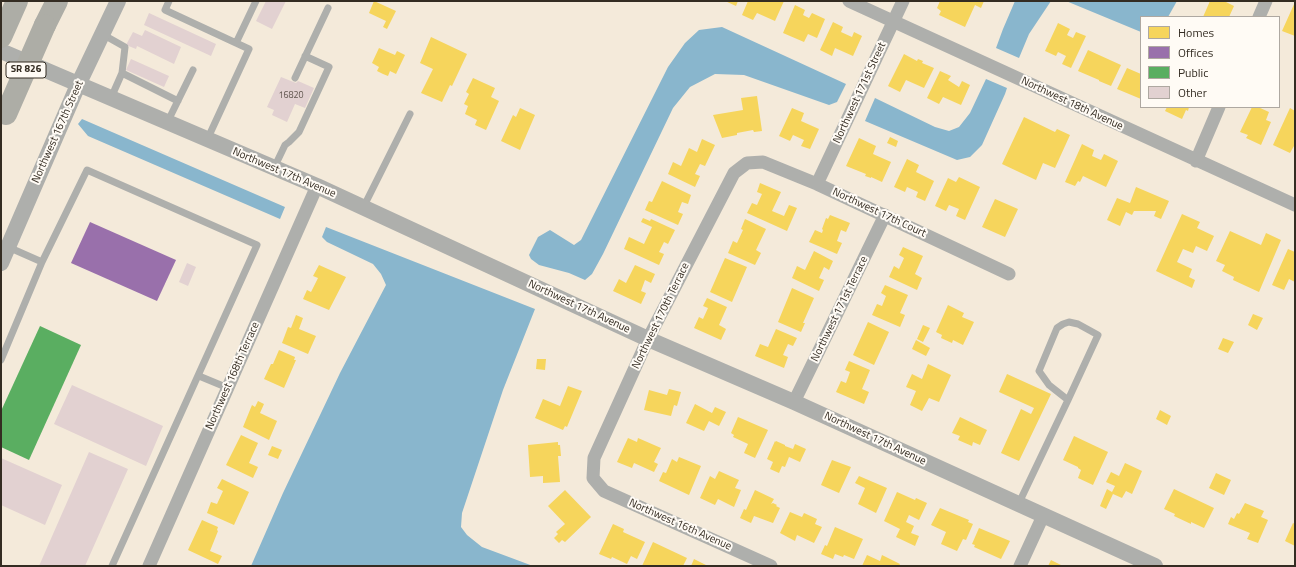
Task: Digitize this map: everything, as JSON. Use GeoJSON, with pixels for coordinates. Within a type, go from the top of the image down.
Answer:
{"type":"FeatureCollection","features":[{"type":"Feature","properties":{"kind":"highway","name":"SR 826"},"geometry":{"type":"LineString","coordinates":[[3,120],[57,1]]}},
{"type":"Feature","properties":{"kind":"highway"},"geometry":{"type":"LineString","coordinates":[[1,37],[15,6]]}},
{"type":"Feature","properties":{"kind":"street","name":"Northwest 167th Street"},"geometry":{"type":"LineString","coordinates":[[1,263],[78,85],[118,1]]}},
{"type":"Feature","properties":{"kind":"street","name":"Northwest 18th Avenue"},"geometry":{"type":"LineString","coordinates":[[849,1],[1295,205]]}},
{"type":"Feature","properties":{"kind":"street","name":"Northwest 171st Street"},"geometry":{"type":"LineString","coordinates":[[817,184],[903,1]]}},
{"type":"Feature","properties":{"kind":"street"},"geometry":{"type":"LineString","coordinates":[[1259,16],[1266,1]]}},
{"type":"Feature","properties":{"kind":"street","name":"Northwest 17th Avenue"},"geometry":{"type":"LineString","coordinates":[[1,51],[317,186],[648,339],[794,402],[1018,505],[1156,566]]}},
{"type":"Feature","properties":{"kind":"street"},"geometry":{"type":"LineString","coordinates":[[1196,161],[1219,108]]}},
{"type":"Feature","properties":{"kind":"street","name":"Northwest 17th Court"},"geometry":{"type":"LineString","coordinates":[[747,163],[763,162],[817,184],[1009,274]]}},
{"type":"Feature","properties":{"kind":"street","name":"Northwest 170th Terrace"},"geometry":{"type":"LineString","coordinates":[[593,478],[594,458],[648,339],[734,173],[747,163]]}},
{"type":"Feature","properties":{"kind":"street","name":"Northwest 168th Terrace"},"geometry":{"type":"LineString","coordinates":[[149,566],[317,186]]}},
{"type":"Feature","properties":{"kind":"street","name":"Northwest 171st Terrace"},"geometry":{"type":"LineString","coordinates":[[794,402],[885,216]]}},
{"type":"Feature","properties":{"kind":"street","name":"Northwest 16th Avenue"},"geometry":{"type":"LineString","coordinates":[[593,478],[604,491],[772,566]]}},
{"type":"Feature","properties":{"kind":"street"},"geometry":{"type":"LineString","coordinates":[[1020,566],[1043,516]]}},
{"type":"Feature","properties":{"kind":"lane"},"geometry":{"type":"LineString","coordinates":[[169,1],[165,10],[249,49],[207,140]]}},
{"type":"Feature","properties":{"kind":"lane"},"geometry":{"type":"LineString","coordinates":[[236,43],[256,1]]}},
{"type":"Feature","properties":{"kind":"lane"},"geometry":{"type":"LineString","coordinates":[[295,78],[328,8]]}},
{"type":"Feature","properties":{"kind":"lane"},"geometry":{"type":"LineString","coordinates":[[102,34],[125,47],[122,73],[111,99]]}},
{"type":"Feature","properties":{"kind":"lane"},"geometry":{"type":"LineString","coordinates":[[274,168],[284,144],[289,142],[299,132],[329,67],[305,56]]}},
{"type":"Feature","properties":{"kind":"lane"},"geometry":{"type":"LineString","coordinates":[[167,123],[192,70]]}},
{"type":"Feature","properties":{"kind":"lane"},"geometry":{"type":"LineString","coordinates":[[122,73],[178,101]]}},
{"type":"Feature","properties":{"kind":"lane"},"geometry":{"type":"LineString","coordinates":[[363,208],[410,114]]}},
{"type":"Feature","properties":{"kind":"lane"},"geometry":{"type":"LineString","coordinates":[[1,360],[42,262],[87,170],[257,245],[112,566]]}},
{"type":"Feature","properties":{"kind":"lane"},"geometry":{"type":"LineString","coordinates":[[8,247],[42,262]]}},
{"type":"Feature","properties":{"kind":"lane"},"geometry":{"type":"LineString","coordinates":[[1018,505],[1068,400],[1098,335],[1078,324],[1069,322],[1057,328],[1039,371],[1049,385],[1068,400]]}},
{"type":"Feature","properties":{"kind":"lane"},"geometry":{"type":"LineString","coordinates":[[199,376],[228,388]]}},
{"type":"Feature","properties":{"kind":"water"},"geometry":{"type":"Polygon","coordinates":[[[1015,1],[1051,1],[1029,34],[1019,58],[996,48],[1015,1]]]}},
{"type":"Feature","properties":{"kind":"water"},"geometry":{"type":"Polygon","coordinates":[[[1066,1],[1177,1],[1169,16],[1140,16],[1140,32],[1066,1]]]}},
{"type":"Feature","properties":{"kind":"water"},"geometry":{"type":"Polygon","coordinates":[[[722,27],[846,84],[837,102],[829,105],[744,75],[715,74],[690,87],[673,108],[592,274],[585,280],[569,273],[539,265],[531,259],[529,255],[538,237],[550,230],[574,245],[581,240],[668,67],[685,43],[699,30],[722,27]]]}},
{"type":"Feature","properties":{"kind":"water"},"geometry":{"type":"Polygon","coordinates":[[[986,79],[1007,88],[982,145],[970,157],[957,160],[865,121],[875,98],[935,127],[949,131],[959,127],[970,113],[986,79]]]}},
{"type":"Feature","properties":{"kind":"water"},"geometry":{"type":"Polygon","coordinates":[[[82,119],[285,207],[280,219],[88,136],[78,124],[82,119]]]}},
{"type":"Feature","properties":{"kind":"water"},"geometry":{"type":"Polygon","coordinates":[[[326,227],[535,309],[503,390],[462,513],[461,527],[467,535],[482,547],[533,566],[251,566],[283,493],[340,373],[386,285],[381,274],[373,264],[327,242],[322,237],[326,227]]]}},
{"type":"Feature","properties":{"kind":"building: Homes"},"geometry":{"type":"Polygon","coordinates":[[[374,1],[396,11],[387,29],[383,27],[386,21],[369,13],[374,1]]]}},
{"type":"Feature","properties":{"kind":"building: Homes"},"geometry":{"type":"Polygon","coordinates":[[[725,1],[738,1],[736,6],[725,1]]]}},
{"type":"Feature","properties":{"kind":"building: Homes"},"geometry":{"type":"Polygon","coordinates":[[[748,1],[784,1],[775,21],[757,13],[753,20],[742,15],[748,1]]]}},
{"type":"Feature","properties":{"kind":"building: Homes"},"geometry":{"type":"Polygon","coordinates":[[[940,1],[984,1],[981,8],[975,5],[965,27],[939,15],[941,11],[937,8],[940,1]]]}},
{"type":"Feature","properties":{"kind":"building: Homes"},"geometry":{"type":"Polygon","coordinates":[[[1210,1],[1224,1],[1234,6],[1229,16],[1203,16],[1210,1]]]}},
{"type":"Feature","properties":{"kind":"building: Homes"},"geometry":{"type":"Polygon","coordinates":[[[1295,2],[1295,36],[1282,31],[1295,2]]]}},
{"type":"Feature","properties":{"kind":"building: Homes"},"geometry":{"type":"Polygon","coordinates":[[[795,5],[805,10],[803,15],[809,18],[812,13],[825,19],[817,38],[808,34],[804,42],[783,33],[795,5]]]}},
{"type":"Feature","properties":{"kind":"building: Homes"},"geometry":{"type":"Polygon","coordinates":[[[833,22],[843,27],[841,32],[852,37],[854,32],[862,36],[853,56],[835,48],[832,56],[820,50],[833,22]]]}},
{"type":"Feature","properties":{"kind":"building: Homes"},"geometry":{"type":"Polygon","coordinates":[[[1058,23],[1070,29],[1067,35],[1073,38],[1076,32],[1086,36],[1071,68],[1062,64],[1066,56],[1058,52],[1056,56],[1045,51],[1058,23]]]}},
{"type":"Feature","properties":{"kind":"building: Homes"},"geometry":{"type":"Polygon","coordinates":[[[431,37],[467,54],[452,86],[450,85],[442,102],[421,93],[433,69],[420,63],[431,37]]]}},
{"type":"Feature","properties":{"kind":"building: Homes"},"geometry":{"type":"Polygon","coordinates":[[[379,48],[395,55],[397,51],[405,55],[396,74],[390,71],[388,76],[377,71],[379,67],[372,63],[379,48]]]}},
{"type":"Feature","properties":{"kind":"building: Homes"},"geometry":{"type":"Polygon","coordinates":[[[1088,50],[1121,65],[1111,86],[1078,71],[1088,50]]]}},
{"type":"Feature","properties":{"kind":"building: Homes"},"geometry":{"type":"Polygon","coordinates":[[[904,54],[917,61],[918,59],[923,61],[922,63],[934,68],[924,88],[906,80],[900,92],[888,86],[904,54]]]}},
{"type":"Feature","properties":{"kind":"building: Homes"},"geometry":{"type":"Polygon","coordinates":[[[1127,68],[1140,74],[1140,99],[1117,89],[1127,68]]]}},
{"type":"Feature","properties":{"kind":"building: Homes"},"geometry":{"type":"Polygon","coordinates":[[[940,71],[951,76],[948,80],[959,87],[962,81],[970,85],[961,105],[943,97],[939,104],[927,98],[940,71]]]}},
{"type":"Feature","properties":{"kind":"building: Homes"},"geometry":{"type":"Polygon","coordinates":[[[473,78],[495,88],[491,97],[499,101],[486,130],[475,125],[477,120],[465,114],[468,106],[464,104],[469,94],[466,92],[473,78]]]}},
{"type":"Feature","properties":{"kind":"building: Homes"},"geometry":{"type":"Polygon","coordinates":[[[757,96],[762,131],[754,132],[753,130],[722,138],[713,115],[743,110],[741,98],[757,96]]]}},
{"type":"Feature","properties":{"kind":"building: Homes"},"geometry":{"type":"Polygon","coordinates":[[[520,108],[535,115],[520,150],[501,141],[513,115],[516,117],[520,108]]]}},
{"type":"Feature","properties":{"kind":"building: Homes"},"geometry":{"type":"Polygon","coordinates":[[[792,108],[804,113],[801,121],[819,129],[810,149],[801,146],[804,140],[793,135],[790,141],[779,136],[792,108]]]}},
{"type":"Feature","properties":{"kind":"building: Homes"},"geometry":{"type":"Polygon","coordinates":[[[1166,108],[1189,108],[1188,111],[1186,110],[1182,119],[1165,111],[1166,108]]]}},
{"type":"Feature","properties":{"kind":"building: Homes"},"geometry":{"type":"Polygon","coordinates":[[[1252,108],[1260,108],[1269,112],[1266,120],[1271,122],[1261,145],[1246,138],[1248,135],[1240,132],[1252,108]]]}},
{"type":"Feature","properties":{"kind":"building: Homes"},"geometry":{"type":"Polygon","coordinates":[[[1290,108],[1295,111],[1295,146],[1290,153],[1273,145],[1290,108]]]}},
{"type":"Feature","properties":{"kind":"building: Homes"},"geometry":{"type":"Polygon","coordinates":[[[1024,117],[1055,132],[1057,129],[1070,135],[1055,168],[1043,163],[1036,180],[1002,164],[1024,117]]]}},
{"type":"Feature","properties":{"kind":"building: Homes"},"geometry":{"type":"Polygon","coordinates":[[[890,137],[898,141],[896,147],[887,143],[890,137]]]}},
{"type":"Feature","properties":{"kind":"building: Homes"},"geometry":{"type":"Polygon","coordinates":[[[859,138],[876,146],[873,154],[891,162],[882,182],[865,176],[866,174],[846,166],[859,138]]]}},
{"type":"Feature","properties":{"kind":"building: Homes"},"geometry":{"type":"Polygon","coordinates":[[[702,139],[715,145],[705,166],[700,164],[695,174],[700,176],[695,187],[668,174],[673,162],[681,166],[689,148],[697,152],[702,139]]]}},
{"type":"Feature","properties":{"kind":"building: Homes"},"geometry":{"type":"Polygon","coordinates":[[[1082,144],[1094,150],[1092,156],[1101,160],[1104,154],[1118,161],[1106,187],[1083,176],[1080,182],[1078,181],[1075,186],[1065,182],[1082,144]]]}},
{"type":"Feature","properties":{"kind":"building: Homes"},"geometry":{"type":"Polygon","coordinates":[[[907,159],[919,165],[916,172],[934,181],[925,201],[916,197],[918,192],[907,187],[905,192],[894,187],[907,159]]]}},
{"type":"Feature","properties":{"kind":"building: Homes"},"geometry":{"type":"Polygon","coordinates":[[[959,177],[980,187],[965,220],[956,216],[959,209],[949,205],[946,211],[935,206],[948,178],[956,182],[959,177]]]}},
{"type":"Feature","properties":{"kind":"building: Homes"},"geometry":{"type":"Polygon","coordinates":[[[662,181],[691,195],[688,204],[682,202],[678,212],[683,214],[678,225],[645,210],[649,201],[652,202],[662,181]]]}},
{"type":"Feature","properties":{"kind":"building: Homes"},"geometry":{"type":"Polygon","coordinates":[[[760,183],[781,192],[772,211],[784,216],[789,205],[797,208],[787,231],[747,213],[752,203],[757,205],[762,194],[757,192],[760,183]]]}},
{"type":"Feature","properties":{"kind":"building: Homes"},"geometry":{"type":"Polygon","coordinates":[[[1136,187],[1169,201],[1161,219],[1154,216],[1156,211],[1134,211],[1132,215],[1126,212],[1120,226],[1107,220],[1117,198],[1130,203],[1136,187]]]}},
{"type":"Feature","properties":{"kind":"building: Homes"},"geometry":{"type":"Polygon","coordinates":[[[995,199],[1018,209],[1005,237],[982,227],[995,199]]]}},
{"type":"Feature","properties":{"kind":"building: Homes"},"geometry":{"type":"Polygon","coordinates":[[[1182,214],[1200,222],[1197,228],[1214,236],[1207,251],[1196,246],[1193,253],[1183,249],[1177,262],[1192,269],[1189,277],[1195,280],[1192,288],[1156,271],[1182,214]]]}},
{"type":"Feature","properties":{"kind":"building: Homes"},"geometry":{"type":"Polygon","coordinates":[[[830,215],[850,223],[846,232],[841,230],[837,241],[842,243],[837,254],[809,242],[815,230],[822,233],[826,218],[828,219],[830,215]]]}},
{"type":"Feature","properties":{"kind":"building: Homes"},"geometry":{"type":"Polygon","coordinates":[[[643,218],[650,221],[651,219],[675,230],[668,244],[664,242],[659,252],[664,254],[659,265],[624,249],[629,237],[644,244],[652,227],[641,222],[643,218]]]}},
{"type":"Feature","properties":{"kind":"building: Homes"},"geometry":{"type":"Polygon","coordinates":[[[745,219],[766,229],[756,250],[761,253],[755,265],[728,253],[733,241],[737,243],[743,230],[741,229],[745,219]]]}},
{"type":"Feature","properties":{"kind":"building: Homes"},"geometry":{"type":"Polygon","coordinates":[[[1230,231],[1261,245],[1266,233],[1281,240],[1259,292],[1233,280],[1234,277],[1222,271],[1225,265],[1216,261],[1230,231]]]}},
{"type":"Feature","properties":{"kind":"building: Homes"},"geometry":{"type":"Polygon","coordinates":[[[903,247],[923,256],[915,274],[922,278],[917,290],[889,277],[894,266],[899,269],[904,258],[899,255],[903,247]]]}},
{"type":"Feature","properties":{"kind":"building: Homes"},"geometry":{"type":"Polygon","coordinates":[[[1288,249],[1295,252],[1295,282],[1289,279],[1284,290],[1272,285],[1288,249]]]}},
{"type":"Feature","properties":{"kind":"building: Homes"},"geometry":{"type":"Polygon","coordinates":[[[814,251],[833,261],[829,270],[824,267],[819,278],[824,280],[819,291],[792,278],[797,266],[805,270],[814,251]]]}},
{"type":"Feature","properties":{"kind":"building: Homes"},"geometry":{"type":"Polygon","coordinates":[[[725,258],[747,267],[732,302],[710,292],[725,258]]]}},
{"type":"Feature","properties":{"kind":"building: Homes"},"geometry":{"type":"Polygon","coordinates":[[[319,265],[346,277],[329,310],[303,299],[307,290],[311,292],[318,278],[313,276],[319,265]]]}},
{"type":"Feature","properties":{"kind":"building: Homes"},"geometry":{"type":"Polygon","coordinates":[[[635,265],[655,274],[651,283],[645,280],[641,291],[646,293],[641,304],[613,291],[619,279],[626,283],[635,265]]]}},
{"type":"Feature","properties":{"kind":"building: Homes"},"geometry":{"type":"Polygon","coordinates":[[[885,285],[908,295],[900,313],[905,315],[900,327],[872,315],[877,304],[882,306],[886,296],[881,293],[885,285]]]}},
{"type":"Feature","properties":{"kind":"building: Homes"},"geometry":{"type":"Polygon","coordinates":[[[792,288],[814,298],[803,323],[805,323],[801,332],[778,322],[792,288]]]}},
{"type":"Feature","properties":{"kind":"building: Homes"},"geometry":{"type":"Polygon","coordinates":[[[707,298],[727,307],[719,325],[726,329],[721,340],[694,328],[699,317],[703,319],[708,308],[703,306],[707,298]]]}},
{"type":"Feature","properties":{"kind":"building: Homes"},"geometry":{"type":"Polygon","coordinates":[[[948,305],[964,313],[962,317],[974,322],[963,345],[953,340],[952,343],[941,338],[942,335],[936,332],[948,305]]]}},
{"type":"Feature","properties":{"kind":"building: Homes"},"geometry":{"type":"Polygon","coordinates":[[[1253,314],[1263,318],[1257,330],[1248,325],[1253,314]]]}},
{"type":"Feature","properties":{"kind":"building: Homes"},"geometry":{"type":"Polygon","coordinates":[[[296,315],[303,318],[299,329],[316,336],[308,354],[282,343],[288,327],[291,328],[296,315]]]}},
{"type":"Feature","properties":{"kind":"building: Homes"},"geometry":{"type":"Polygon","coordinates":[[[868,322],[889,332],[874,365],[853,355],[868,322]]]}},
{"type":"Feature","properties":{"kind":"building: Homes"},"geometry":{"type":"Polygon","coordinates":[[[923,325],[930,328],[923,342],[917,339],[923,325]]]}},
{"type":"Feature","properties":{"kind":"building: Homes"},"geometry":{"type":"Polygon","coordinates":[[[776,329],[797,338],[793,346],[788,344],[783,355],[788,357],[784,368],[755,356],[760,344],[768,347],[776,329]]]}},
{"type":"Feature","properties":{"kind":"building: Homes"},"geometry":{"type":"Polygon","coordinates":[[[1223,338],[1234,342],[1228,353],[1218,349],[1223,338]]]}},
{"type":"Feature","properties":{"kind":"building: Homes"},"geometry":{"type":"Polygon","coordinates":[[[916,340],[930,348],[926,356],[912,349],[916,340]]]}},
{"type":"Feature","properties":{"kind":"building: Homes"},"geometry":{"type":"Polygon","coordinates":[[[279,350],[295,357],[294,360],[296,360],[284,388],[264,379],[279,350]]]}},
{"type":"Feature","properties":{"kind":"building: Homes"},"geometry":{"type":"Polygon","coordinates":[[[537,359],[546,359],[545,370],[536,369],[537,359]]]}},
{"type":"Feature","properties":{"kind":"building: Homes"},"geometry":{"type":"Polygon","coordinates":[[[849,361],[870,370],[862,389],[869,392],[864,404],[836,392],[841,381],[846,383],[850,372],[845,370],[849,361]]]}},
{"type":"Feature","properties":{"kind":"building: Homes"},"geometry":{"type":"Polygon","coordinates":[[[928,364],[951,375],[939,402],[929,398],[922,411],[910,405],[916,391],[906,387],[912,374],[922,379],[928,364]]]}},
{"type":"Feature","properties":{"kind":"building: Homes"},"geometry":{"type":"Polygon","coordinates":[[[1007,374],[1051,394],[1019,461],[1001,453],[1021,409],[1031,414],[1034,408],[999,392],[1007,374]]]}},
{"type":"Feature","properties":{"kind":"building: Homes"},"geometry":{"type":"Polygon","coordinates":[[[568,386],[582,391],[567,427],[565,426],[563,430],[535,418],[543,399],[560,406],[568,386]]]}},
{"type":"Feature","properties":{"kind":"building: Homes"},"geometry":{"type":"Polygon","coordinates":[[[669,389],[681,392],[677,406],[674,405],[671,416],[644,410],[649,390],[667,395],[669,389]]]}},
{"type":"Feature","properties":{"kind":"building: Homes"},"geometry":{"type":"Polygon","coordinates":[[[258,401],[264,404],[260,413],[277,421],[269,440],[243,427],[252,405],[255,407],[258,401]]]}},
{"type":"Feature","properties":{"kind":"building: Homes"},"geometry":{"type":"Polygon","coordinates":[[[695,404],[712,413],[715,407],[726,412],[719,426],[709,421],[704,431],[686,423],[695,404]]]}},
{"type":"Feature","properties":{"kind":"building: Homes"},"geometry":{"type":"Polygon","coordinates":[[[1160,410],[1171,416],[1167,425],[1156,419],[1160,410]]]}},
{"type":"Feature","properties":{"kind":"building: Homes"},"geometry":{"type":"Polygon","coordinates":[[[738,417],[768,430],[755,458],[744,453],[748,444],[733,437],[734,435],[731,433],[738,417]]]}},
{"type":"Feature","properties":{"kind":"building: Homes"},"geometry":{"type":"Polygon","coordinates":[[[960,417],[987,430],[980,445],[973,442],[972,446],[958,440],[960,436],[952,433],[960,417]]]}},
{"type":"Feature","properties":{"kind":"building: Homes"},"geometry":{"type":"Polygon","coordinates":[[[241,435],[258,443],[249,463],[258,467],[253,478],[226,465],[241,435]]]}},
{"type":"Feature","properties":{"kind":"building: Homes"},"geometry":{"type":"Polygon","coordinates":[[[1074,436],[1108,452],[1093,485],[1078,478],[1081,470],[1078,467],[1063,460],[1074,436]]]}},
{"type":"Feature","properties":{"kind":"building: Homes"},"geometry":{"type":"Polygon","coordinates":[[[628,438],[637,442],[638,438],[661,448],[654,462],[658,464],[654,472],[634,463],[632,468],[617,462],[628,438]]]}},
{"type":"Feature","properties":{"kind":"building: Homes"},"geometry":{"type":"Polygon","coordinates":[[[775,441],[793,449],[795,444],[806,449],[800,462],[789,457],[785,467],[782,466],[779,473],[770,469],[773,462],[767,459],[775,441]]]}},
{"type":"Feature","properties":{"kind":"building: Homes"},"geometry":{"type":"Polygon","coordinates":[[[558,442],[558,445],[560,445],[561,456],[558,456],[560,482],[543,483],[543,476],[530,477],[528,445],[558,442]]]}},
{"type":"Feature","properties":{"kind":"building: Homes"},"geometry":{"type":"Polygon","coordinates":[[[272,446],[282,450],[278,459],[268,455],[272,446]]]}},
{"type":"Feature","properties":{"kind":"building: Homes"},"geometry":{"type":"Polygon","coordinates":[[[679,457],[701,466],[689,495],[659,481],[663,472],[666,473],[672,459],[677,462],[679,457]]]}},
{"type":"Feature","properties":{"kind":"building: Homes"},"geometry":{"type":"Polygon","coordinates":[[[832,460],[851,467],[839,493],[821,485],[832,460]]]}},
{"type":"Feature","properties":{"kind":"building: Homes"},"geometry":{"type":"Polygon","coordinates":[[[1125,463],[1142,471],[1132,494],[1126,491],[1122,498],[1113,494],[1106,509],[1100,506],[1107,489],[1112,492],[1115,486],[1106,482],[1111,472],[1119,476],[1125,463]]]}},
{"type":"Feature","properties":{"kind":"building: Homes"},"geometry":{"type":"Polygon","coordinates":[[[719,471],[739,480],[735,488],[741,490],[734,507],[718,499],[715,505],[700,498],[710,476],[715,479],[719,471]]]}},
{"type":"Feature","properties":{"kind":"building: Homes"},"geometry":{"type":"Polygon","coordinates":[[[1216,473],[1231,480],[1224,495],[1209,488],[1216,473]]]}},
{"type":"Feature","properties":{"kind":"building: Homes"},"geometry":{"type":"Polygon","coordinates":[[[859,476],[887,488],[876,513],[858,504],[865,488],[855,483],[859,476]]]}},
{"type":"Feature","properties":{"kind":"building: Homes"},"geometry":{"type":"Polygon","coordinates":[[[222,479],[249,492],[234,525],[207,513],[211,502],[217,504],[223,491],[217,488],[222,479]]]}},
{"type":"Feature","properties":{"kind":"building: Homes"},"geometry":{"type":"Polygon","coordinates":[[[1174,489],[1214,508],[1204,528],[1174,516],[1175,514],[1164,509],[1174,489]]]}},
{"type":"Feature","properties":{"kind":"building: Homes"},"geometry":{"type":"Polygon","coordinates":[[[565,490],[591,517],[565,542],[562,540],[559,543],[554,538],[558,534],[556,532],[565,524],[548,506],[565,490]]]}},
{"type":"Feature","properties":{"kind":"building: Homes"},"geometry":{"type":"Polygon","coordinates":[[[755,490],[774,499],[771,504],[773,503],[780,508],[773,523],[754,516],[751,523],[740,518],[744,509],[746,510],[755,490]]]}},
{"type":"Feature","properties":{"kind":"building: Homes"},"geometry":{"type":"Polygon","coordinates":[[[897,492],[915,500],[916,498],[927,503],[919,520],[909,515],[906,522],[914,526],[911,533],[919,536],[915,546],[896,537],[900,529],[884,521],[897,492]]]}},
{"type":"Feature","properties":{"kind":"building: Homes"},"geometry":{"type":"Polygon","coordinates":[[[1245,503],[1264,511],[1261,517],[1268,520],[1258,543],[1247,539],[1250,533],[1228,524],[1231,517],[1234,519],[1237,513],[1239,514],[1245,503]]]}},
{"type":"Feature","properties":{"kind":"building: Homes"},"geometry":{"type":"Polygon","coordinates":[[[940,508],[969,520],[968,522],[973,524],[966,540],[963,539],[957,551],[941,544],[946,532],[931,525],[940,508]]]}},
{"type":"Feature","properties":{"kind":"building: Homes"},"geometry":{"type":"Polygon","coordinates":[[[790,512],[802,517],[804,513],[817,519],[815,524],[822,527],[814,543],[797,535],[795,541],[780,533],[790,512]]]}},
{"type":"Feature","properties":{"kind":"building: Homes"},"geometry":{"type":"Polygon","coordinates":[[[202,520],[218,527],[218,531],[210,551],[222,556],[218,564],[188,550],[202,520]]]}},
{"type":"Feature","properties":{"kind":"building: Homes"},"geometry":{"type":"Polygon","coordinates":[[[1293,523],[1295,524],[1295,546],[1285,541],[1293,523]]]}},
{"type":"Feature","properties":{"kind":"building: Homes"},"geometry":{"type":"Polygon","coordinates":[[[613,524],[624,529],[623,532],[645,542],[637,559],[631,556],[627,564],[612,557],[611,559],[599,554],[613,524]]]}},
{"type":"Feature","properties":{"kind":"building: Homes"},"geometry":{"type":"Polygon","coordinates":[[[835,527],[863,539],[854,559],[844,555],[843,557],[835,554],[833,559],[821,554],[825,545],[827,546],[835,527]]]}},
{"type":"Feature","properties":{"kind":"building: Homes"},"geometry":{"type":"Polygon","coordinates":[[[979,528],[1010,541],[1001,559],[974,547],[975,545],[972,544],[979,528]]]}},
{"type":"Feature","properties":{"kind":"building: Homes"},"geometry":{"type":"Polygon","coordinates":[[[653,542],[687,558],[683,566],[642,566],[653,542]]]}},
{"type":"Feature","properties":{"kind":"building: Homes"},"geometry":{"type":"Polygon","coordinates":[[[867,555],[880,561],[882,555],[900,564],[899,566],[862,566],[867,555]]]}},
{"type":"Feature","properties":{"kind":"building: Homes"},"geometry":{"type":"Polygon","coordinates":[[[694,559],[708,566],[691,566],[694,559]]]}},
{"type":"Feature","properties":{"kind":"building: Homes"},"geometry":{"type":"Polygon","coordinates":[[[1051,560],[1061,565],[1061,566],[1048,566],[1051,560]]]}},
{"type":"Feature","properties":{"kind":"building: Offices"},"geometry":{"type":"Polygon","coordinates":[[[90,222],[176,260],[157,301],[71,263],[90,222]]]}},
{"type":"Feature","properties":{"kind":"building: Public"},"geometry":{"type":"Polygon","coordinates":[[[40,326],[81,345],[29,460],[1,447],[1,411],[40,326]]]}},
{"type":"Feature","properties":{"kind":"building: Other"},"geometry":{"type":"Polygon","coordinates":[[[266,1],[286,1],[272,29],[256,21],[266,1]]]}},
{"type":"Feature","properties":{"kind":"building: Other"},"geometry":{"type":"Polygon","coordinates":[[[149,13],[216,44],[211,56],[144,25],[149,13]]]}},
{"type":"Feature","properties":{"kind":"building: Other"},"geometry":{"type":"Polygon","coordinates":[[[145,30],[181,47],[174,64],[137,46],[136,49],[126,45],[133,32],[142,36],[145,30]]]}},
{"type":"Feature","properties":{"kind":"building: Other"},"geometry":{"type":"Polygon","coordinates":[[[131,59],[169,76],[164,87],[126,70],[131,59]]]}},
{"type":"Feature","properties":{"kind":"building: Other"},"geometry":{"type":"Polygon","coordinates":[[[281,77],[296,83],[298,81],[314,88],[305,108],[295,104],[287,122],[272,115],[274,110],[267,107],[281,77]]]}},
{"type":"Feature","properties":{"kind":"building: Other"},"geometry":{"type":"Polygon","coordinates":[[[187,263],[196,267],[188,286],[179,282],[187,263]]]}},
{"type":"Feature","properties":{"kind":"building: Other"},"geometry":{"type":"Polygon","coordinates":[[[72,385],[163,426],[146,466],[54,424],[72,385]]]}},
{"type":"Feature","properties":{"kind":"building: Other"},"geometry":{"type":"Polygon","coordinates":[[[89,452],[128,469],[85,566],[39,566],[89,452]]]}},
{"type":"Feature","properties":{"kind":"building: Other"},"geometry":{"type":"Polygon","coordinates":[[[1,458],[62,485],[45,525],[1,505],[1,458]]]}}]}
